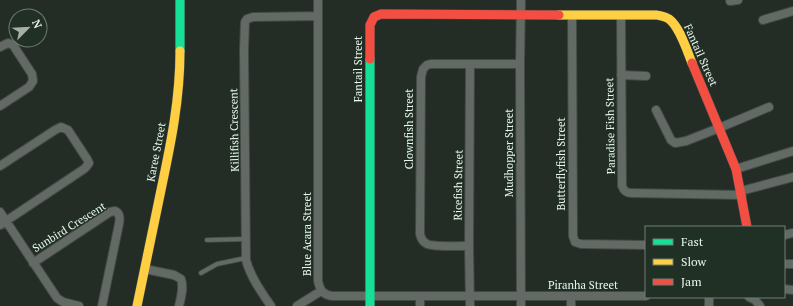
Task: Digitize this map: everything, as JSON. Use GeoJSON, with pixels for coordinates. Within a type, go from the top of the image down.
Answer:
{"type":"FeatureCollection","features":[{"type":"Feature","properties":{"kind":"street","name":"Karee Street"},"geometry":{"type":"LineString","coordinates":[[137,306],[172,134],[178,97],[180,64],[180,0]]}},
{"type":"Feature","properties":{"kind":"street","name":"Blue Acara Street"},"geometry":{"type":"LineString","coordinates":[[318,0],[318,281],[322,291]]}},
{"type":"Feature","properties":{"kind":"street","name":"Mudhopper Street"},"geometry":{"type":"LineString","coordinates":[[521,0],[521,306]]}},
{"type":"Feature","properties":{"kind":"street"},"geometry":{"type":"LineString","coordinates":[[763,20],[793,11]]}},
{"type":"Feature","properties":{"kind":"street","name":"Paradise Fish Street"},"geometry":{"type":"LineString","coordinates":[[621,14],[622,186],[625,191],[636,194],[741,193]]}},
{"type":"Feature","properties":{"kind":"street","name":"Fantail Street"},"geometry":{"type":"LineString","coordinates":[[370,306],[370,25],[374,17],[378,15],[657,14],[666,16],[672,22],[680,35],[736,169],[747,226]]}},
{"type":"Feature","properties":{"kind":"street","name":"Butterflyfish Street"},"geometry":{"type":"LineString","coordinates":[[572,15],[573,236],[575,242],[581,244],[645,245]]}},
{"type":"Feature","properties":{"kind":"street","name":"Killifish Crescent"},"geometry":{"type":"LineString","coordinates":[[271,306],[263,294],[246,260],[244,22],[250,17],[318,16]]}},
{"type":"Feature","properties":{"kind":"street"},"geometry":{"type":"LineString","coordinates":[[0,47],[8,43],[13,45],[32,74],[33,81],[29,87],[0,106]]}},
{"type":"Feature","properties":{"kind":"street","name":"Clownfish Street"},"geometry":{"type":"LineString","coordinates":[[469,246],[432,246],[426,244],[420,237],[420,102],[422,71],[425,66],[431,64],[520,64]]}},
{"type":"Feature","properties":{"kind":"street","name":"Ricefish Street"},"geometry":{"type":"LineString","coordinates":[[470,64],[470,306]]}},
{"type":"Feature","properties":{"kind":"street"},"geometry":{"type":"LineString","coordinates":[[621,75],[646,76]]}},
{"type":"Feature","properties":{"kind":"street"},"geometry":{"type":"LineString","coordinates":[[656,110],[671,140],[675,143],[686,141],[720,128],[769,107]]}},
{"type":"Feature","properties":{"kind":"street"},"geometry":{"type":"LineString","coordinates":[[0,166],[61,127],[68,130],[88,159],[89,163],[84,169],[3,223]]}},
{"type":"Feature","properties":{"kind":"street"},"geometry":{"type":"LineString","coordinates":[[736,169],[793,151]]}},
{"type":"Feature","properties":{"kind":"street"},"geometry":{"type":"LineString","coordinates":[[741,193],[793,177]]}},
{"type":"Feature","properties":{"kind":"street"},"geometry":{"type":"LineString","coordinates":[[0,212],[3,223],[58,300],[79,306]]}},
{"type":"Feature","properties":{"kind":"street","name":"Sunbird Crescent"},"geometry":{"type":"LineString","coordinates":[[33,263],[110,212],[117,212],[120,224],[102,306]]}},
{"type":"Feature","properties":{"kind":"street"},"geometry":{"type":"LineString","coordinates":[[145,269],[174,275],[181,279],[183,289],[179,306]]}},
{"type":"Feature","properties":{"kind":"street"},"geometry":{"type":"LineString","coordinates":[[297,306],[322,291],[326,295],[332,296],[521,296]]}},
{"type":"Feature","properties":{"kind":"street"},"geometry":{"type":"LineString","coordinates":[[420,296],[420,306]]}},
{"type":"Feature","properties":{"kind":"street","name":"Piranha Street"},"geometry":{"type":"LineString","coordinates":[[521,296],[645,296]]}},
{"type":"Feature","properties":{"kind":"street"},"geometry":{"type":"LineString","coordinates":[[571,296],[571,306]]}},
{"type":"Feature","properties":{"kind":"lane"},"geometry":{"type":"LineString","coordinates":[[207,240],[246,239]]}},
{"type":"Feature","properties":{"kind":"lane"},"geometry":{"type":"LineString","coordinates":[[201,273],[217,264],[246,258]]}},
{"type":"Feature","properties":{"kind":"traffic: fast"},"geometry":{"type":"LineString","coordinates":[[180,0],[180,51]]}},
{"type":"Feature","properties":{"kind":"traffic: fast"},"geometry":{"type":"LineString","coordinates":[[370,59],[370,306]]}},
{"type":"Feature","properties":{"kind":"traffic: slow"},"geometry":{"type":"LineString","coordinates":[[559,15],[657,15],[665,17],[669,19],[677,28],[692,63]]}},
{"type":"Feature","properties":{"kind":"traffic: slow"},"geometry":{"type":"LineString","coordinates":[[137,306],[165,173],[177,104],[180,51]]}},
{"type":"Feature","properties":{"kind":"traffic: jam"},"geometry":{"type":"LineString","coordinates":[[370,59],[370,25],[374,17],[381,14],[559,15]]}},
{"type":"Feature","properties":{"kind":"traffic: jam"},"geometry":{"type":"LineString","coordinates":[[692,63],[736,169],[747,226]]}}]}
